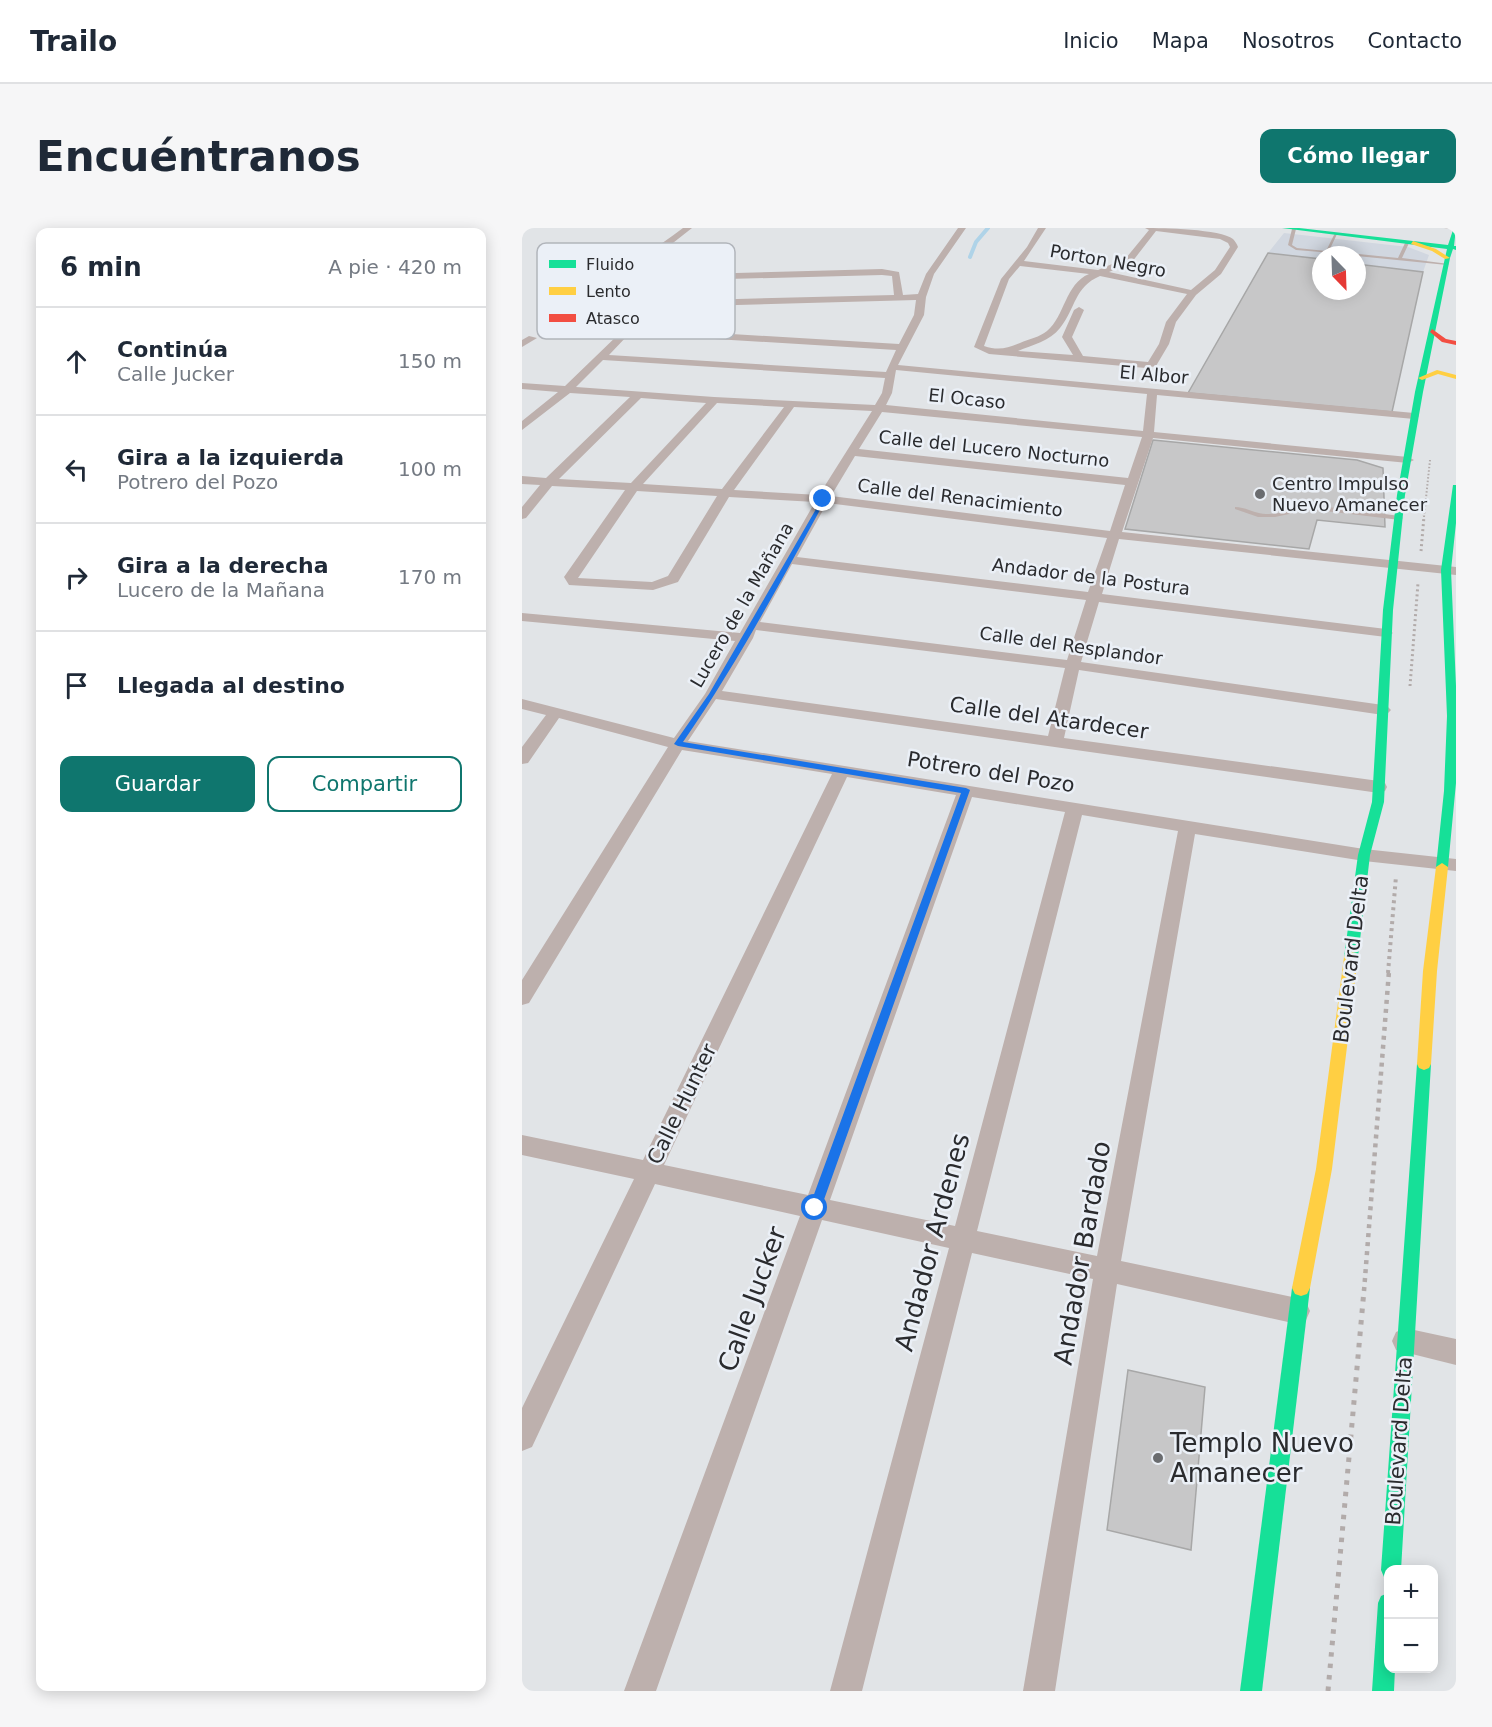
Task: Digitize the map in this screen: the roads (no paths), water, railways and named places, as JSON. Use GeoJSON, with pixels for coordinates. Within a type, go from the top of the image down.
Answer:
{"type":"FeatureCollection","features":[{"type":"Feature","properties":{"kind":"main road"},"geometry":{"type":"LineString","coordinates":[[1289,229],[1339,231],[1452,245]]}},
{"type":"Feature","properties":{"kind":"main road"},"geometry":{"type":"LineString","coordinates":[[1339,231],[1410,243],[1434,250],[1452,245]]}},
{"type":"Feature","properties":{"kind":"main road","name":"Boulevard Delta"},"geometry":{"type":"LineString","coordinates":[[1251,1691],[1297,1311],[1324,1169],[1364,855],[1378,802],[1386,633],[1393,565],[1414,416],[1452,245]]}},
{"type":"Feature","properties":{"kind":"main road"},"geometry":{"type":"LineString","coordinates":[[1432,331],[1444,341],[1456,343]]}},
{"type":"Feature","properties":{"kind":"main road"},"geometry":{"type":"LineString","coordinates":[[1422,378],[1437,372],[1456,377]]}},
{"type":"Feature","properties":{"kind":"main road","name":"Boulevard Delta"},"geometry":{"type":"LineString","coordinates":[[1391,1565],[1430,971],[1449,864],[1454,717],[1451,571],[1456,487]]}},
{"type":"Feature","properties":{"kind":"main road"},"geometry":{"type":"LineString","coordinates":[[1383,1691],[1388,1619]]}},
{"type":"Feature","properties":{"kind":"street"},"geometry":{"type":"LineString","coordinates":[[667,243],[688,228]]}},
{"type":"Feature","properties":{"kind":"street","name":"Lucero de la Mañana"},"geometry":{"type":"LineString","coordinates":[[522,996],[678,744],[712,694],[823,499],[879,408],[887,393],[891,371],[901,347],[919,315],[924,274],[962,228]]}},
{"type":"Feature","properties":{"kind":"street"},"geometry":{"type":"LineString","coordinates":[[1042,228],[1030,248],[1005,279],[997,294],[979,347],[1004,353],[1146,365],[1152,364],[1164,344],[1171,322],[1193,293],[1218,272],[1234,244],[1222,237],[1149,228]]}},
{"type":"Feature","properties":{"kind":"street"},"geometry":{"type":"LineString","coordinates":[[1004,353],[1048,335],[1057,326],[1077,288],[1085,279],[1102,274],[1129,260],[1155,228]]}},
{"type":"Feature","properties":{"kind":"street"},"geometry":{"type":"LineString","coordinates":[[1151,249],[1167,229]]}},
{"type":"Feature","properties":{"kind":"street"},"geometry":{"type":"LineString","coordinates":[[1067,337],[1088,290],[1102,274],[1120,272],[1140,262]]}},
{"type":"Feature","properties":{"kind":"street","name":"Porton Negro"},"geometry":{"type":"LineString","coordinates":[[1017,263],[1102,274],[1193,293]]}},
{"type":"Feature","properties":{"kind":"street"},"geometry":{"type":"LineString","coordinates":[[735,284],[882,272],[908,274]]}},
{"type":"Feature","properties":{"kind":"street"},"geometry":{"type":"LineString","coordinates":[[896,274],[899,298]]}},
{"type":"Feature","properties":{"kind":"street"},"geometry":{"type":"LineString","coordinates":[[741,284],[737,302],[921,297]]}},
{"type":"Feature","properties":{"kind":"street"},"geometry":{"type":"LineString","coordinates":[[735,335],[901,347]]}},
{"type":"Feature","properties":{"kind":"street"},"geometry":{"type":"LineString","coordinates":[[1048,335],[1067,337]]}},
{"type":"Feature","properties":{"kind":"street"},"geometry":{"type":"LineString","coordinates":[[1067,337],[1079,358]]}},
{"type":"Feature","properties":{"kind":"street"},"geometry":{"type":"LineString","coordinates":[[522,344],[532,338]]}},
{"type":"Feature","properties":{"kind":"street"},"geometry":{"type":"LineString","coordinates":[[522,427],[568,389],[619,339]]}},
{"type":"Feature","properties":{"kind":"street","name":"El Albor"},"geometry":{"type":"LineString","coordinates":[[600,357],[891,371],[1414,416]]}},
{"type":"Feature","properties":{"kind":"street","name":"El Ocaso"},"geometry":{"type":"LineString","coordinates":[[522,386],[714,400],[879,408],[1408,460]]}},
{"type":"Feature","properties":{"kind":"street"},"geometry":{"type":"LineString","coordinates":[[1055,741],[1073,665],[1148,435],[1152,392]]}},
{"type":"Feature","properties":{"kind":"street"},"geometry":{"type":"LineString","coordinates":[[522,515],[549,482],[639,394]]}},
{"type":"Feature","properties":{"kind":"street"},"geometry":{"type":"LineString","coordinates":[[714,400],[633,488],[571,577],[579,583],[653,586],[673,579],[725,493],[791,404]]}},
{"type":"Feature","properties":{"kind":"street","name":"Calle del Lucero Nocturno"},"geometry":{"type":"LineString","coordinates":[[852,452],[1132,482]]}},
{"type":"Feature","properties":{"kind":"street","name":"Calle del Renacimiento"},"geometry":{"type":"LineString","coordinates":[[522,480],[823,499],[1115,535],[1451,571]]}},
{"type":"Feature","properties":{"kind":"street","name":"Andador de la Postura"},"geometry":{"type":"LineString","coordinates":[[790,560],[1386,633]]}},
{"type":"Feature","properties":{"kind":"street","name":"Calle del Resplandor"},"geometry":{"type":"LineString","coordinates":[[522,617],[749,631],[1073,665],[1383,710]]}},
{"type":"Feature","properties":{"kind":"street","name":"Calle del Atardecer"},"geometry":{"type":"LineString","coordinates":[[712,694],[1379,787]]}},
{"type":"Feature","properties":{"kind":"street","name":"Potrero del Pozo"},"geometry":{"type":"LineString","coordinates":[[522,704],[678,744],[1364,855],[1449,864]]}},
{"type":"Feature","properties":{"kind":"street"},"geometry":{"type":"LineString","coordinates":[[522,759],[556,712]]}},
{"type":"Feature","properties":{"kind":"street","name":"Calle Hunter"},"geometry":{"type":"LineString","coordinates":[[522,1437],[842,770]]}},
{"type":"Feature","properties":{"kind":"street","name":"Calle Jucker"},"geometry":{"type":"LineString","coordinates":[[640,1691],[966,790]]}},
{"type":"Feature","properties":{"kind":"street","name":"Andador Ardenes"},"geometry":{"type":"LineString","coordinates":[[846,1691],[1075,808]]}},
{"type":"Feature","properties":{"kind":"street","name":"Andador Bardado"},"geometry":{"type":"LineString","coordinates":[[1039,1691],[1107,1270],[1187,826]]}},
{"type":"Feature","properties":{"kind":"street"},"geometry":{"type":"LineString","coordinates":[[522,1145],[1297,1311]]}},
{"type":"Feature","properties":{"kind":"street"},"geometry":{"type":"LineString","coordinates":[[1405,1341],[1456,1352]]}},
{"type":"Feature","properties":{"kind":"lane"},"geometry":{"type":"LineString","coordinates":[[1366,256],[1400,259],[1452,245],[1446,228]]}},
{"type":"Feature","properties":{"kind":"lane"},"geometry":{"type":"LineString","coordinates":[[1289,229],[1292,247],[1312,250]]}},
{"type":"Feature","properties":{"kind":"lane"},"geometry":{"type":"LineString","coordinates":[[1330,246],[1339,231]]}},
{"type":"Feature","properties":{"kind":"lane"},"geometry":{"type":"LineString","coordinates":[[1400,259],[1410,243]]}},
{"type":"Feature","properties":{"kind":"lane"},"geometry":{"type":"LineString","coordinates":[[1237,508],[1252,516],[1264,517],[1317,508],[1400,518]]}},
{"type":"Feature","properties":{"kind":"waterway"},"geometry":{"type":"LineString","coordinates":[[970,257],[976,242],[988,228]]}},
{"type":"Feature","properties":{"kind":"place","name":"Centro Impulso Nuevo Amanecer"},"geometry":{"type":"Point","coordinates":[1260,494]}},
{"type":"Feature","properties":{"kind":"place","name":"Templo Nuevo Amanecer"},"geometry":{"type":"Point","coordinates":[1158,1458]}}]}
